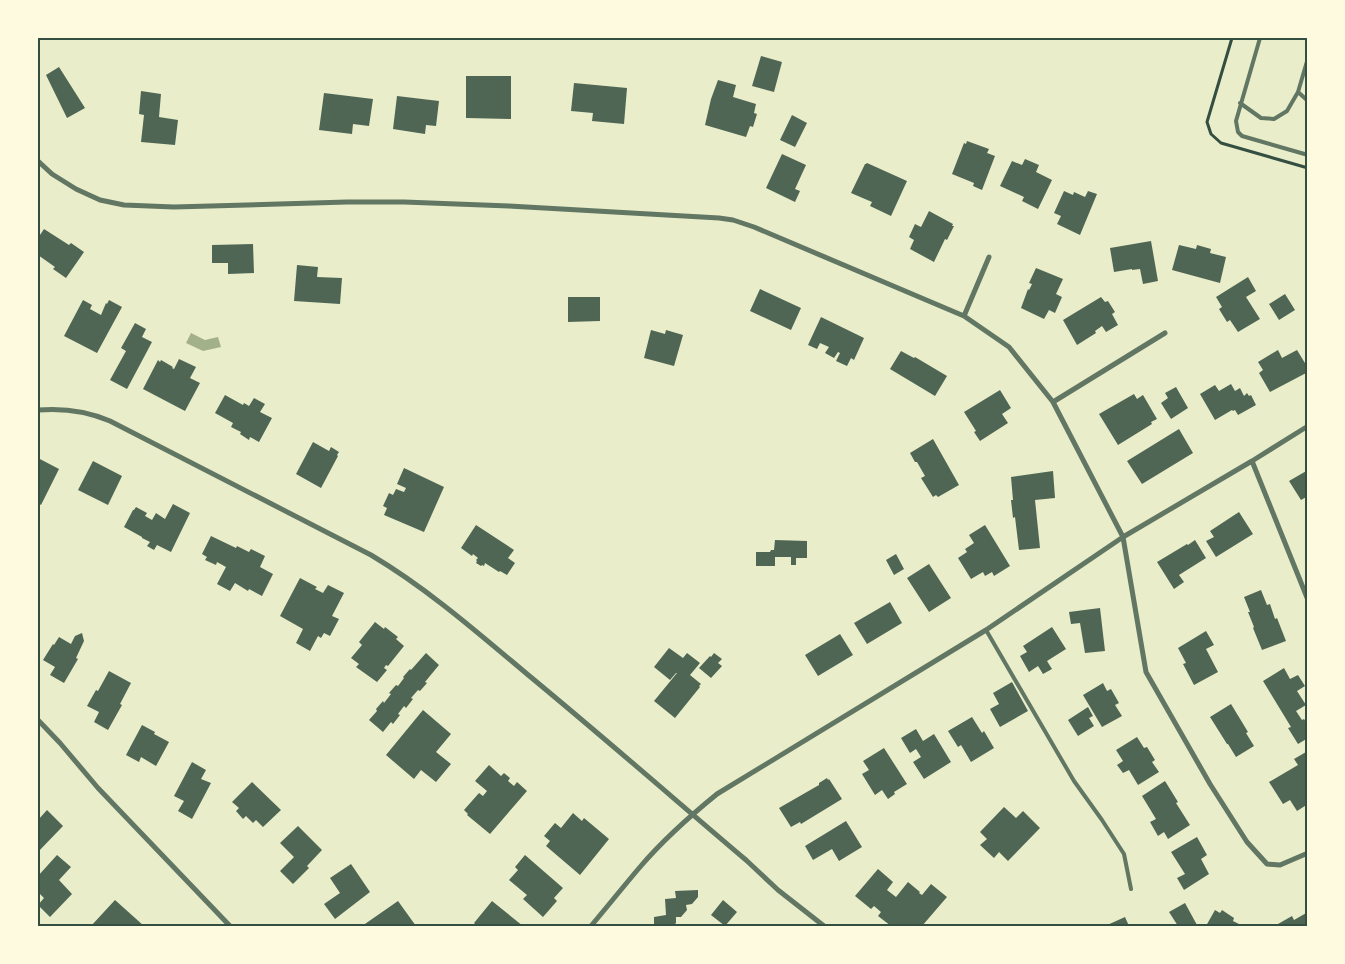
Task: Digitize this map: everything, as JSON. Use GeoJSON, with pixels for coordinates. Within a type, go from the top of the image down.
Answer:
{"type":"FeatureCollection","features":[{"type":"Feature","properties":{"kind":"street"},"geometry":{"type":"LineString","coordinates":[[38,161],[52,174],[76,189],[100,200],[124,205],[174,207],[404,202],[509,206],[733,220],[747,224],[964,316],[1008,347],[1053,402],[1123,537],[1146,672],[1231,817],[1247,842],[1268,864],[1280,865],[1308,854]]}},
{"type":"Feature","properties":{"kind":"street"},"geometry":{"type":"LineString","coordinates":[[964,316],[989,256]]}},
{"type":"Feature","properties":{"kind":"street"},"geometry":{"type":"LineString","coordinates":[[1053,402],[1165,333]]}},
{"type":"Feature","properties":{"kind":"street"},"geometry":{"type":"LineString","coordinates":[[38,410],[80,411],[110,421],[398,571],[453,612],[544,687],[746,860],[778,890],[824,926]]}},
{"type":"Feature","properties":{"kind":"street"},"geometry":{"type":"LineString","coordinates":[[591,926],[640,866],[692,814],[718,794],[986,630],[1123,537],[1308,426]]}},
{"type":"Feature","properties":{"kind":"street"},"geometry":{"type":"LineString","coordinates":[[1252,461],[1308,600]]}},
{"type":"Feature","properties":{"kind":"street"},"geometry":{"type":"LineString","coordinates":[[38,720],[98,788],[230,926]]}},
{"type":"Feature","properties":{"kind":"lane"},"geometry":{"type":"LineString","coordinates":[[1260,38],[1240,103],[1236,121],[1238,132],[1242,136],[1308,155]]}},
{"type":"Feature","properties":{"kind":"lane"},"geometry":{"type":"LineString","coordinates":[[1240,103],[1261,118],[1274,118],[1287,111],[1298,92],[1308,58]]}},
{"type":"Feature","properties":{"kind":"lane"},"geometry":{"type":"LineString","coordinates":[[1298,92],[1308,101]]}},
{"type":"Feature","properties":{"kind":"lane"},"geometry":{"type":"LineString","coordinates":[[986,630],[1074,781],[1124,854],[1132,890]]}},
{"type":"Feature","properties":{"kind":"shaded area"},"geometry":{"type":"Polygon","coordinates":[[[191,333],[205,340],[218,337],[221,347],[203,351],[186,343],[191,333]]]}},
{"type":"Feature","properties":{"kind":"building"},"geometry":{"type":"Polygon","coordinates":[[[761,56],[782,62],[774,92],[752,86],[761,56]]]}},
{"type":"Feature","properties":{"kind":"building"},"geometry":{"type":"Polygon","coordinates":[[[59,67],[85,108],[67,118],[46,75],[59,67]]]}},
{"type":"Feature","properties":{"kind":"building"},"geometry":{"type":"Polygon","coordinates":[[[466,76],[511,76],[511,119],[466,118],[466,76]]]}},
{"type":"Feature","properties":{"kind":"building"},"geometry":{"type":"Polygon","coordinates":[[[718,80],[736,85],[733,97],[756,104],[754,113],[757,114],[753,127],[750,126],[746,137],[705,125],[718,80]]]}},
{"type":"Feature","properties":{"kind":"building"},"geometry":{"type":"Polygon","coordinates":[[[574,83],[627,88],[624,124],[592,121],[593,113],[571,111],[574,83]]]}},
{"type":"Feature","properties":{"kind":"building"},"geometry":{"type":"Polygon","coordinates":[[[141,91],[161,94],[159,117],[178,120],[175,145],[141,142],[144,115],[139,114],[141,91]]]}},
{"type":"Feature","properties":{"kind":"building"},"geometry":{"type":"Polygon","coordinates":[[[324,93],[373,99],[369,126],[353,124],[352,134],[319,130],[324,93]]]}},
{"type":"Feature","properties":{"kind":"building"},"geometry":{"type":"Polygon","coordinates":[[[397,96],[439,101],[436,126],[426,125],[425,134],[393,129],[397,96]]]}},
{"type":"Feature","properties":{"kind":"building"},"geometry":{"type":"Polygon","coordinates":[[[792,115],[807,123],[795,147],[780,140],[792,115]]]}},
{"type":"Feature","properties":{"kind":"building"},"geometry":{"type":"Polygon","coordinates":[[[967,141],[989,149],[987,153],[995,156],[982,190],[973,186],[974,183],[952,174],[964,143],[966,144],[967,141]]]}},
{"type":"Feature","properties":{"kind":"building"},"geometry":{"type":"Polygon","coordinates":[[[782,154],[806,165],[795,189],[800,191],[795,202],[766,188],[782,154]]]}},
{"type":"Feature","properties":{"kind":"building"},"geometry":{"type":"Polygon","coordinates":[[[1025,159],[1039,165],[1036,172],[1052,180],[1038,209],[1022,201],[1024,197],[1000,186],[1012,161],[1022,165],[1025,159]]]}},
{"type":"Feature","properties":{"kind":"building"},"geometry":{"type":"Polygon","coordinates":[[[867,163],[907,181],[891,216],[870,206],[872,202],[851,193],[867,163]]]}},
{"type":"Feature","properties":{"kind":"building"},"geometry":{"type":"Polygon","coordinates":[[[1064,191],[1073,195],[1074,192],[1085,197],[1088,191],[1097,194],[1080,235],[1057,224],[1061,216],[1054,213],[1064,191]]]}},
{"type":"Feature","properties":{"kind":"building"},"geometry":{"type":"Polygon","coordinates":[[[929,211],[954,226],[947,240],[945,239],[934,262],[910,249],[914,240],[909,237],[915,224],[921,227],[929,211]]]}},
{"type":"Feature","properties":{"kind":"building"},"geometry":{"type":"Polygon","coordinates":[[[44,229],[84,252],[66,278],[53,269],[55,267],[38,255],[38,238],[44,229]]]}},
{"type":"Feature","properties":{"kind":"building"},"geometry":{"type":"Polygon","coordinates":[[[1151,241],[1158,281],[1143,284],[1140,269],[1114,272],[1110,248],[1151,241]]]}},
{"type":"Feature","properties":{"kind":"building"},"geometry":{"type":"Polygon","coordinates":[[[253,244],[254,273],[228,274],[228,263],[212,263],[212,245],[253,244]]]}},
{"type":"Feature","properties":{"kind":"building"},"geometry":{"type":"Polygon","coordinates":[[[1179,245],[1196,249],[1197,245],[1211,249],[1210,253],[1226,257],[1220,283],[1172,270],[1179,245]]]}},
{"type":"Feature","properties":{"kind":"building"},"geometry":{"type":"Polygon","coordinates":[[[297,265],[318,267],[317,277],[342,278],[340,304],[294,301],[297,265]]]}},
{"type":"Feature","properties":{"kind":"building"},"geometry":{"type":"Polygon","coordinates":[[[1036,268],[1063,279],[1056,294],[1062,297],[1055,313],[1049,310],[1044,319],[1021,308],[1028,289],[1032,284],[1029,283],[1036,268]]]}},
{"type":"Feature","properties":{"kind":"building"},"geometry":{"type":"Polygon","coordinates":[[[1248,277],[1256,291],[1246,297],[1260,319],[1238,332],[1230,320],[1227,322],[1219,309],[1222,307],[1216,297],[1248,277]]]}},
{"type":"Feature","properties":{"kind":"building"},"geometry":{"type":"Polygon","coordinates":[[[760,289],[801,308],[791,330],[750,311],[760,289]]]}},
{"type":"Feature","properties":{"kind":"building"},"geometry":{"type":"Polygon","coordinates":[[[1285,294],[1295,310],[1279,320],[1269,304],[1285,294]]]}},
{"type":"Feature","properties":{"kind":"building"},"geometry":{"type":"Polygon","coordinates":[[[568,297],[600,297],[600,321],[568,322],[568,297]]]}},
{"type":"Feature","properties":{"kind":"building"},"geometry":{"type":"Polygon","coordinates":[[[1101,297],[1105,302],[1108,301],[1115,312],[1112,314],[1118,325],[1106,332],[1102,326],[1095,331],[1096,333],[1077,345],[1063,320],[1101,297]]]}},
{"type":"Feature","properties":{"kind":"building"},"geometry":{"type":"Polygon","coordinates":[[[83,300],[92,305],[90,309],[101,315],[109,300],[122,307],[97,353],[64,336],[83,300]]]}},
{"type":"Feature","properties":{"kind":"building"},"geometry":{"type":"Polygon","coordinates":[[[821,317],[864,338],[854,360],[851,358],[847,366],[836,361],[840,353],[838,352],[834,358],[825,353],[829,347],[820,343],[817,349],[808,345],[821,317]]]}},
{"type":"Feature","properties":{"kind":"building"},"geometry":{"type":"Polygon","coordinates":[[[135,323],[146,329],[142,337],[152,342],[127,389],[110,380],[126,351],[121,348],[135,323]]]}},
{"type":"Feature","properties":{"kind":"building"},"geometry":{"type":"Polygon","coordinates":[[[651,330],[665,334],[666,330],[683,335],[674,366],[644,358],[651,330]]]}},
{"type":"Feature","properties":{"kind":"building"},"geometry":{"type":"Polygon","coordinates":[[[1278,350],[1282,358],[1297,350],[1308,368],[1308,372],[1270,392],[1259,373],[1263,370],[1258,362],[1278,350]]]}},
{"type":"Feature","properties":{"kind":"building"},"geometry":{"type":"Polygon","coordinates":[[[901,351],[947,376],[935,396],[890,369],[901,351]]]}},
{"type":"Feature","properties":{"kind":"building"},"geometry":{"type":"Polygon","coordinates":[[[179,359],[196,367],[190,378],[200,383],[185,411],[143,389],[158,360],[174,369],[179,359]]]}},
{"type":"Feature","properties":{"kind":"building"},"geometry":{"type":"Polygon","coordinates":[[[1231,384],[1235,391],[1240,388],[1244,396],[1247,393],[1249,396],[1251,395],[1256,405],[1238,415],[1235,410],[1232,410],[1215,420],[1200,394],[1215,385],[1219,391],[1231,384]]]}},
{"type":"Feature","properties":{"kind":"building"},"geometry":{"type":"Polygon","coordinates":[[[1176,387],[1188,408],[1171,419],[1161,403],[1168,398],[1165,393],[1176,387]]]}},
{"type":"Feature","properties":{"kind":"building"},"geometry":{"type":"Polygon","coordinates":[[[1000,390],[1011,408],[1002,414],[1008,423],[980,441],[964,412],[1000,390]]]}},
{"type":"Feature","properties":{"kind":"building"},"geometry":{"type":"Polygon","coordinates":[[[1134,394],[1137,399],[1143,395],[1157,419],[1118,445],[1099,414],[1134,394]]]}},
{"type":"Feature","properties":{"kind":"building"},"geometry":{"type":"Polygon","coordinates":[[[225,395],[243,405],[244,403],[249,406],[254,398],[265,404],[260,412],[272,418],[259,442],[250,437],[249,440],[240,434],[241,432],[231,427],[233,423],[215,413],[225,395]]]}},
{"type":"Feature","properties":{"kind":"building"},"geometry":{"type":"Polygon","coordinates":[[[1179,429],[1193,453],[1142,484],[1127,461],[1179,429]]]}},
{"type":"Feature","properties":{"kind":"building"},"geometry":{"type":"Polygon","coordinates":[[[933,439],[959,485],[938,497],[936,495],[933,497],[921,478],[925,476],[910,453],[933,439]]]}},
{"type":"Feature","properties":{"kind":"building"},"geometry":{"type":"Polygon","coordinates":[[[313,442],[329,451],[331,447],[339,452],[321,488],[296,474],[313,442]]]}},
{"type":"Feature","properties":{"kind":"building"},"geometry":{"type":"Polygon","coordinates":[[[38,458],[59,469],[41,505],[38,503],[38,458]]]}},
{"type":"Feature","properties":{"kind":"building"},"geometry":{"type":"Polygon","coordinates":[[[93,461],[122,476],[108,505],[78,490],[93,461]]]}},
{"type":"Feature","properties":{"kind":"building"},"geometry":{"type":"Polygon","coordinates":[[[404,468],[444,487],[424,532],[384,515],[387,508],[383,506],[389,493],[393,495],[396,489],[404,492],[406,488],[397,484],[404,468]]]}},
{"type":"Feature","properties":{"kind":"building"},"geometry":{"type":"Polygon","coordinates":[[[1308,470],[1308,496],[1301,500],[1289,481],[1308,470]]]}},
{"type":"Feature","properties":{"kind":"building"},"geometry":{"type":"Polygon","coordinates":[[[1053,471],[1055,498],[1035,500],[1040,548],[1019,550],[1011,500],[1013,500],[1011,477],[1053,471]]]}},
{"type":"Feature","properties":{"kind":"building"},"geometry":{"type":"Polygon","coordinates":[[[173,504],[190,513],[171,552],[157,545],[154,550],[147,546],[150,542],[124,527],[136,507],[147,513],[145,516],[152,520],[156,513],[165,519],[173,504]]]}},
{"type":"Feature","properties":{"kind":"building"},"geometry":{"type":"Polygon","coordinates":[[[1239,512],[1253,534],[1216,557],[1206,541],[1214,537],[1210,531],[1239,512]]]}},
{"type":"Feature","properties":{"kind":"building"},"geometry":{"type":"Polygon","coordinates":[[[476,525],[514,550],[508,558],[515,563],[507,575],[485,563],[484,566],[481,566],[476,563],[478,558],[461,548],[476,525]]]}},
{"type":"Feature","properties":{"kind":"building"},"geometry":{"type":"Polygon","coordinates":[[[985,525],[1010,566],[994,576],[992,572],[985,576],[983,572],[971,579],[958,558],[967,552],[965,549],[974,543],[969,535],[985,525]]]}},
{"type":"Feature","properties":{"kind":"building"},"geometry":{"type":"Polygon","coordinates":[[[211,536],[236,548],[237,546],[249,552],[251,549],[265,556],[260,567],[273,574],[262,596],[249,589],[248,591],[235,583],[230,591],[217,584],[226,567],[217,562],[216,565],[205,560],[207,557],[202,554],[211,536]]]}},
{"type":"Feature","properties":{"kind":"building"},"geometry":{"type":"Polygon","coordinates":[[[775,540],[807,541],[807,558],[796,558],[796,565],[791,565],[791,557],[775,557],[775,566],[756,566],[756,552],[770,552],[774,550],[775,540]]]}},
{"type":"Feature","properties":{"kind":"building"},"geometry":{"type":"Polygon","coordinates":[[[1195,540],[1206,558],[1179,575],[1184,582],[1174,589],[1157,562],[1195,540]]]}},
{"type":"Feature","properties":{"kind":"building"},"geometry":{"type":"Polygon","coordinates":[[[896,554],[904,569],[894,575],[886,560],[896,554]]]}},
{"type":"Feature","properties":{"kind":"building"},"geometry":{"type":"Polygon","coordinates":[[[929,564],[951,598],[929,612],[907,578],[929,564]]]}},
{"type":"Feature","properties":{"kind":"building"},"geometry":{"type":"Polygon","coordinates":[[[300,578],[317,587],[315,589],[323,593],[328,585],[344,593],[332,616],[339,619],[330,636],[324,633],[321,638],[318,636],[310,651],[296,643],[303,629],[280,616],[300,578]]]}},
{"type":"Feature","properties":{"kind":"building"},"geometry":{"type":"Polygon","coordinates":[[[1261,590],[1267,605],[1270,604],[1275,619],[1277,618],[1286,641],[1262,650],[1244,597],[1261,590]]]}},
{"type":"Feature","properties":{"kind":"building"},"geometry":{"type":"Polygon","coordinates":[[[890,602],[902,623],[867,644],[854,623],[890,602]]]}},
{"type":"Feature","properties":{"kind":"building"},"geometry":{"type":"Polygon","coordinates":[[[1100,608],[1105,651],[1085,653],[1080,623],[1071,624],[1069,612],[1100,608]]]}},
{"type":"Feature","properties":{"kind":"building"},"geometry":{"type":"Polygon","coordinates":[[[375,622],[398,637],[396,639],[404,646],[388,666],[386,665],[384,668],[387,670],[377,682],[356,667],[359,664],[351,658],[362,645],[359,642],[375,622]]]}},
{"type":"Feature","properties":{"kind":"building"},"geometry":{"type":"Polygon","coordinates":[[[1052,627],[1066,649],[1047,661],[1052,669],[1043,674],[1038,666],[1029,672],[1020,656],[1027,652],[1023,646],[1052,627]]]}},
{"type":"Feature","properties":{"kind":"building"},"geometry":{"type":"Polygon","coordinates":[[[1206,631],[1214,645],[1206,649],[1218,672],[1194,685],[1183,664],[1186,663],[1178,648],[1206,631]]]}},
{"type":"Feature","properties":{"kind":"building"},"geometry":{"type":"Polygon","coordinates":[[[82,633],[84,641],[76,658],[78,659],[64,683],[50,675],[55,667],[43,660],[59,637],[71,644],[75,636],[82,633]]]}},
{"type":"Feature","properties":{"kind":"building"},"geometry":{"type":"Polygon","coordinates":[[[840,634],[853,655],[818,676],[805,655],[840,634]]]}},
{"type":"Feature","properties":{"kind":"building"},"geometry":{"type":"Polygon","coordinates":[[[669,648],[683,658],[687,653],[700,663],[690,675],[701,684],[700,687],[675,718],[654,701],[677,673],[670,680],[654,667],[669,648]]]}},
{"type":"Feature","properties":{"kind":"building"},"geometry":{"type":"Polygon","coordinates":[[[426,653],[439,665],[425,682],[427,683],[411,698],[413,699],[406,708],[404,706],[393,724],[391,722],[383,732],[369,720],[377,711],[376,709],[391,694],[389,693],[396,685],[398,686],[403,677],[426,653]]]}},
{"type":"Feature","properties":{"kind":"building"},"geometry":{"type":"Polygon","coordinates":[[[714,653],[722,659],[718,663],[722,666],[711,678],[699,668],[714,653]]]}},
{"type":"Feature","properties":{"kind":"building"},"geometry":{"type":"Polygon","coordinates":[[[1284,668],[1290,679],[1298,675],[1305,686],[1297,691],[1306,705],[1296,711],[1308,725],[1308,738],[1298,744],[1288,728],[1291,727],[1263,681],[1284,668]]]}},
{"type":"Feature","properties":{"kind":"building"},"geometry":{"type":"Polygon","coordinates":[[[109,671],[131,683],[120,704],[122,705],[108,730],[94,722],[99,712],[87,706],[109,671]]]}},
{"type":"Feature","properties":{"kind":"building"},"geometry":{"type":"Polygon","coordinates":[[[1012,682],[1028,711],[1000,727],[990,709],[999,704],[993,693],[1012,682]]]}},
{"type":"Feature","properties":{"kind":"building"},"geometry":{"type":"Polygon","coordinates":[[[1103,683],[1107,691],[1111,689],[1119,703],[1115,705],[1122,716],[1102,727],[1083,695],[1103,683]]]}},
{"type":"Feature","properties":{"kind":"building"},"geometry":{"type":"Polygon","coordinates":[[[1231,704],[1254,746],[1236,757],[1210,717],[1231,704]]]}},
{"type":"Feature","properties":{"kind":"building"},"geometry":{"type":"Polygon","coordinates":[[[1088,707],[1093,716],[1089,718],[1094,726],[1078,736],[1068,720],[1088,707]]]}},
{"type":"Feature","properties":{"kind":"building"},"geometry":{"type":"Polygon","coordinates":[[[423,710],[451,734],[436,752],[451,764],[436,782],[421,770],[414,779],[386,755],[423,710]]]}},
{"type":"Feature","properties":{"kind":"building"},"geometry":{"type":"Polygon","coordinates":[[[972,717],[982,733],[984,731],[994,748],[971,762],[961,745],[958,747],[948,731],[972,717]]]}},
{"type":"Feature","properties":{"kind":"building"},"geometry":{"type":"Polygon","coordinates":[[[142,725],[169,742],[156,766],[141,757],[139,762],[126,755],[142,725]]]}},
{"type":"Feature","properties":{"kind":"building"},"geometry":{"type":"Polygon","coordinates":[[[916,729],[923,741],[934,734],[951,762],[924,779],[913,762],[921,757],[916,749],[910,753],[901,738],[916,729]]]}},
{"type":"Feature","properties":{"kind":"building"},"geometry":{"type":"Polygon","coordinates":[[[1137,737],[1144,748],[1147,747],[1155,760],[1152,762],[1159,772],[1138,785],[1129,770],[1123,773],[1117,765],[1123,761],[1116,750],[1137,737]]]}},
{"type":"Feature","properties":{"kind":"building"},"geometry":{"type":"Polygon","coordinates":[[[884,748],[907,784],[894,792],[895,794],[888,799],[882,790],[875,795],[862,774],[869,770],[863,761],[884,748]]]}},
{"type":"Feature","properties":{"kind":"building"},"geometry":{"type":"Polygon","coordinates":[[[1306,752],[1308,754],[1308,804],[1297,811],[1290,800],[1283,804],[1269,782],[1298,765],[1294,759],[1306,752]]]}},
{"type":"Feature","properties":{"kind":"building"},"geometry":{"type":"Polygon","coordinates":[[[192,762],[206,770],[201,779],[211,783],[192,819],[178,811],[184,801],[174,796],[192,762]]]}},
{"type":"Feature","properties":{"kind":"building"},"geometry":{"type":"Polygon","coordinates":[[[489,765],[501,776],[504,773],[510,778],[508,781],[514,786],[517,782],[527,791],[490,834],[467,815],[464,810],[479,793],[483,796],[487,791],[475,781],[489,765]]]}},
{"type":"Feature","properties":{"kind":"building"},"geometry":{"type":"Polygon","coordinates":[[[827,778],[842,799],[801,824],[800,822],[791,827],[779,808],[819,785],[819,783],[827,778]]]}},
{"type":"Feature","properties":{"kind":"building"},"geometry":{"type":"Polygon","coordinates":[[[1165,781],[1190,825],[1168,839],[1164,832],[1158,836],[1150,822],[1156,819],[1142,796],[1165,781]]]}},
{"type":"Feature","properties":{"kind":"building"},"geometry":{"type":"Polygon","coordinates":[[[252,782],[281,810],[263,827],[256,820],[253,823],[246,816],[243,819],[236,811],[239,808],[232,802],[252,782]]]}},
{"type":"Feature","properties":{"kind":"building"},"geometry":{"type":"Polygon","coordinates":[[[1004,807],[1016,818],[1023,811],[1040,828],[1008,861],[999,852],[994,858],[980,845],[987,839],[980,832],[1004,807]]]}},
{"type":"Feature","properties":{"kind":"building"},"geometry":{"type":"Polygon","coordinates":[[[47,810],[63,826],[38,852],[38,820],[47,810]]]}},
{"type":"Feature","properties":{"kind":"building"},"geometry":{"type":"Polygon","coordinates":[[[573,813],[582,821],[584,818],[609,839],[580,875],[546,846],[550,841],[544,836],[555,823],[561,828],[573,813]]]}},
{"type":"Feature","properties":{"kind":"building"},"geometry":{"type":"Polygon","coordinates":[[[846,821],[862,847],[839,861],[832,849],[813,860],[805,846],[846,821]]]}},
{"type":"Feature","properties":{"kind":"building"},"geometry":{"type":"Polygon","coordinates":[[[298,826],[322,850],[307,866],[309,868],[293,884],[280,871],[294,857],[280,843],[298,826]]]}},
{"type":"Feature","properties":{"kind":"building"},"geometry":{"type":"Polygon","coordinates":[[[1197,837],[1207,855],[1201,859],[1209,874],[1184,890],[1177,878],[1185,874],[1171,852],[1197,837]]]}},
{"type":"Feature","properties":{"kind":"building"},"geometry":{"type":"Polygon","coordinates":[[[57,855],[71,867],[59,880],[72,894],[50,917],[38,905],[44,898],[38,892],[38,876],[57,855]]]}},
{"type":"Feature","properties":{"kind":"building"},"geometry":{"type":"Polygon","coordinates":[[[525,855],[563,888],[554,898],[557,901],[543,917],[523,899],[527,895],[509,880],[518,870],[515,867],[525,855]]]}},
{"type":"Feature","properties":{"kind":"building"},"geometry":{"type":"Polygon","coordinates":[[[351,864],[370,892],[335,919],[324,904],[340,893],[330,878],[351,864]]]}},
{"type":"Feature","properties":{"kind":"building"},"geometry":{"type":"Polygon","coordinates":[[[878,869],[893,882],[887,890],[896,897],[908,882],[922,895],[931,884],[947,897],[922,926],[896,926],[893,924],[891,926],[878,916],[881,912],[874,906],[871,909],[855,896],[878,869]]]}},
{"type":"Feature","properties":{"kind":"building"},"geometry":{"type":"Polygon","coordinates":[[[698,890],[698,897],[692,904],[686,905],[687,910],[681,917],[676,917],[676,923],[673,926],[654,926],[654,917],[666,915],[665,899],[676,898],[675,891],[698,890]]]}},
{"type":"Feature","properties":{"kind":"building"},"geometry":{"type":"Polygon","coordinates":[[[115,900],[144,926],[91,926],[115,900]]]}},
{"type":"Feature","properties":{"kind":"building"},"geometry":{"type":"Polygon","coordinates":[[[723,900],[737,912],[725,926],[711,915],[723,900]]]}},
{"type":"Feature","properties":{"kind":"building"},"geometry":{"type":"Polygon","coordinates":[[[398,901],[416,926],[362,926],[398,901]]]}},
{"type":"Feature","properties":{"kind":"building"},"geometry":{"type":"Polygon","coordinates":[[[492,901],[523,926],[477,926],[474,923],[492,901]]]}},
{"type":"Feature","properties":{"kind":"building"},"geometry":{"type":"Polygon","coordinates":[[[1185,903],[1197,925],[1195,926],[1178,926],[1169,912],[1185,903]]]}},
{"type":"Feature","properties":{"kind":"building"},"geometry":{"type":"Polygon","coordinates":[[[1215,910],[1220,913],[1222,910],[1234,918],[1233,921],[1243,926],[1206,926],[1215,910]]]}},
{"type":"Feature","properties":{"kind":"building"},"geometry":{"type":"Polygon","coordinates":[[[1308,912],[1308,926],[1279,926],[1278,924],[1292,916],[1294,920],[1308,912]]]}},
{"type":"Feature","properties":{"kind":"building"},"geometry":{"type":"Polygon","coordinates":[[[1125,917],[1129,926],[1105,926],[1125,917]]]}}]}
